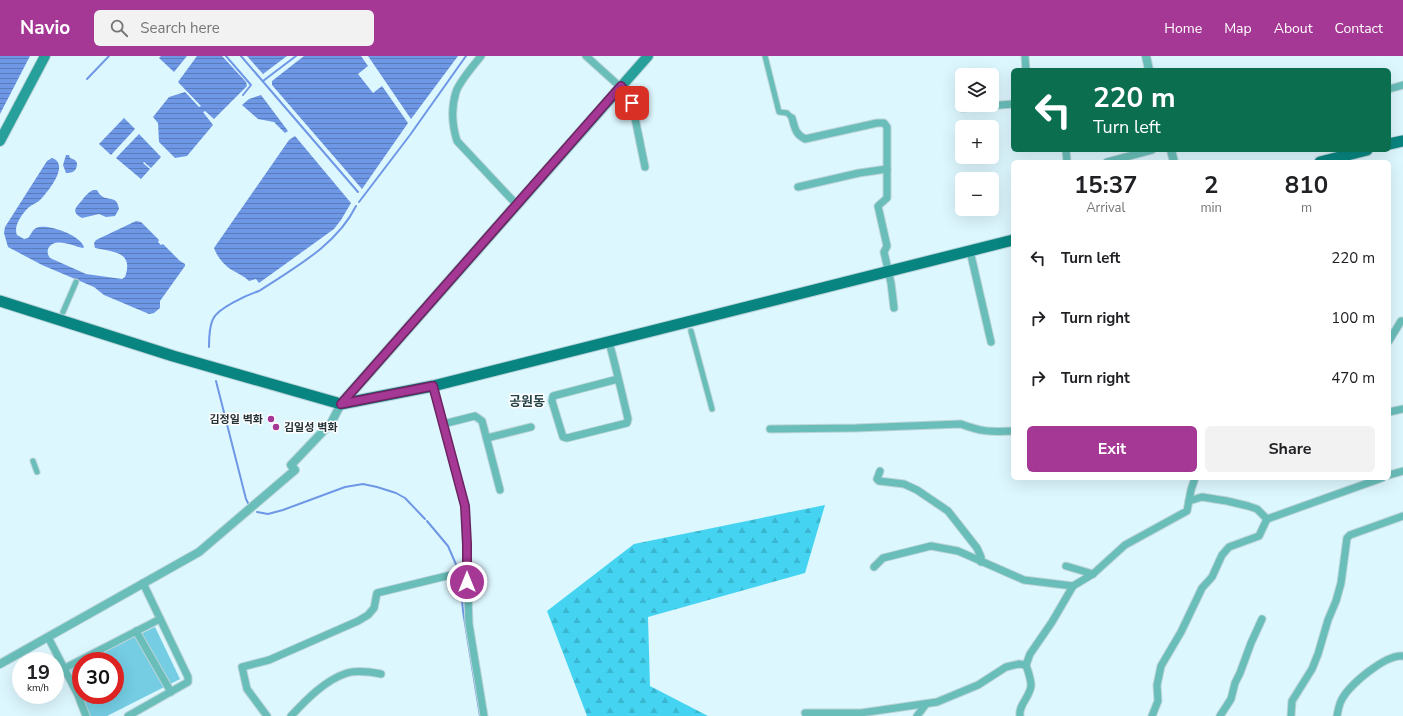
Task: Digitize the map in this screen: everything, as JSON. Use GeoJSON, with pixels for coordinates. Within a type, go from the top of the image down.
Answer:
{"type":"FeatureCollection","features":[{"type":"Feature","properties":{"kind":"main road"},"geometry":{"type":"LineString","coordinates":[[0,142],[45,56]]}},
{"type":"Feature","properties":{"kind":"main road"},"geometry":{"type":"LineString","coordinates":[[341,404],[648,56]]}},
{"type":"Feature","properties":{"kind":"main road"},"geometry":{"type":"LineString","coordinates":[[1391,144],[1403,141]]}},
{"type":"Feature","properties":{"kind":"main road"},"geometry":{"type":"LineString","coordinates":[[1328,160],[1358,152]]}},
{"type":"Feature","properties":{"kind":"main road"},"geometry":{"type":"LineString","coordinates":[[0,300],[173,356],[341,404],[433,386],[1011,241]]}},
{"type":"Feature","properties":{"kind":"street"},"geometry":{"type":"LineString","coordinates":[[481,56],[456,90],[453,110],[454,130],[457,141],[517,205]]}},
{"type":"Feature","properties":{"kind":"street"},"geometry":{"type":"LineString","coordinates":[[586,56],[627,93],[632,103],[645,167]]}},
{"type":"Feature","properties":{"kind":"street"},"geometry":{"type":"LineString","coordinates":[[765,56],[779,112],[787,113],[792,118],[795,131],[799,136],[805,139],[877,123],[884,123],[887,127],[887,198],[878,206],[887,246],[884,252],[891,283],[894,308]]}},
{"type":"Feature","properties":{"kind":"street"},"geometry":{"type":"LineString","coordinates":[[1025,56],[1026,68]]}},
{"type":"Feature","properties":{"kind":"street"},"geometry":{"type":"LineString","coordinates":[[1146,56],[1149,68]]}},
{"type":"Feature","properties":{"kind":"street"},"geometry":{"type":"LineString","coordinates":[[1391,88],[1403,85]]}},
{"type":"Feature","properties":{"kind":"street"},"geometry":{"type":"LineString","coordinates":[[999,105],[1011,104]]}},
{"type":"Feature","properties":{"kind":"street"},"geometry":{"type":"LineString","coordinates":[[1114,160],[1144,152]]}},
{"type":"Feature","properties":{"kind":"street"},"geometry":{"type":"LineString","coordinates":[[798,187],[887,168]]}},
{"type":"Feature","properties":{"kind":"street"},"geometry":{"type":"LineString","coordinates":[[970,251],[991,342]]}},
{"type":"Feature","properties":{"kind":"street"},"geometry":{"type":"LineString","coordinates":[[63,312],[76,282]]}},
{"type":"Feature","properties":{"kind":"street"},"geometry":{"type":"LineString","coordinates":[[1391,338],[1401,321],[1403,321]]}},
{"type":"Feature","properties":{"kind":"street"},"geometry":{"type":"LineString","coordinates":[[691,331],[712,409]]}},
{"type":"Feature","properties":{"kind":"street"},"geometry":{"type":"LineString","coordinates":[[609,342],[628,419],[627,423],[567,438],[563,437],[552,401],[553,396],[618,379]]}},
{"type":"Feature","properties":{"kind":"street"},"geometry":{"type":"LineString","coordinates":[[433,386],[465,506],[469,624],[484,716]]}},
{"type":"Feature","properties":{"kind":"street"},"geometry":{"type":"LineString","coordinates":[[0,664],[199,552],[295,470],[291,466],[331,423],[341,404]]}},
{"type":"Feature","properties":{"kind":"street"},"geometry":{"type":"LineString","coordinates":[[1391,412],[1403,409]]}},
{"type":"Feature","properties":{"kind":"street"},"geometry":{"type":"LineString","coordinates":[[443,424],[475,416],[482,421],[500,490]]}},
{"type":"Feature","properties":{"kind":"street"},"geometry":{"type":"LineString","coordinates":[[770,429],[856,428],[961,424],[974,429],[991,432],[1011,431]]}},
{"type":"Feature","properties":{"kind":"street"},"geometry":{"type":"LineString","coordinates":[[487,438],[531,427]]}},
{"type":"Feature","properties":{"kind":"street"},"geometry":{"type":"LineString","coordinates":[[33,461],[37,472]]}},
{"type":"Feature","properties":{"kind":"street"},"geometry":{"type":"LineString","coordinates":[[880,471],[877,479],[879,481],[904,484],[917,490],[948,511],[978,548],[981,562]]}},
{"type":"Feature","properties":{"kind":"street"},"geometry":{"type":"LineString","coordinates":[[1391,475],[1403,471]]}},
{"type":"Feature","properties":{"kind":"street"},"geometry":{"type":"LineString","coordinates":[[1020,716],[1019,713],[1031,686],[1026,665],[1030,654],[1052,622],[1073,586],[1093,574],[1125,546],[1187,511],[1194,480]]}},
{"type":"Feature","properties":{"kind":"street"},"geometry":{"type":"LineString","coordinates":[[1152,716],[1158,701],[1157,685],[1161,666],[1181,632],[1202,588],[1212,577],[1222,556],[1229,547],[1259,536],[1267,519],[1376,480]]}},
{"type":"Feature","properties":{"kind":"street"},"geometry":{"type":"LineString","coordinates":[[1189,501],[1202,497],[1248,506],[1257,509],[1267,519]]}},
{"type":"Feature","properties":{"kind":"street"},"geometry":{"type":"LineString","coordinates":[[1291,716],[1292,701],[1312,669],[1328,620],[1336,601],[1341,583],[1346,538],[1350,535],[1403,516]]}},
{"type":"Feature","properties":{"kind":"street"},"geometry":{"type":"LineString","coordinates":[[874,567],[883,558],[931,546],[958,551],[1024,580],[1073,586]]}},
{"type":"Feature","properties":{"kind":"street"},"geometry":{"type":"LineString","coordinates":[[1066,566],[1093,574]]}},
{"type":"Feature","properties":{"kind":"street"},"geometry":{"type":"LineString","coordinates":[[267,716],[248,688],[242,667],[269,660],[358,621],[368,615],[374,608],[377,593],[467,571]]}},
{"type":"Feature","properties":{"kind":"street"},"geometry":{"type":"LineString","coordinates":[[128,716],[188,682],[188,677],[143,583]]}},
{"type":"Feature","properties":{"kind":"street"},"geometry":{"type":"LineString","coordinates":[[65,668],[160,619]]}},
{"type":"Feature","properties":{"kind":"street"},"geometry":{"type":"LineString","coordinates":[[1220,716],[1231,699],[1235,683],[1250,643],[1262,619]]}},
{"type":"Feature","properties":{"kind":"street"},"geometry":{"type":"LineString","coordinates":[[136,631],[171,692]]}},
{"type":"Feature","properties":{"kind":"street"},"geometry":{"type":"LineString","coordinates":[[48,637],[78,695],[86,716]]}},
{"type":"Feature","properties":{"kind":"street"},"geometry":{"type":"LineString","coordinates":[[1337,716],[1340,702],[1358,681],[1367,673],[1391,658],[1403,656]]}},
{"type":"Feature","properties":{"kind":"street"},"geometry":{"type":"LineString","coordinates":[[805,713],[861,713],[937,702],[978,685],[1006,667],[1019,664],[1026,665]]}},
{"type":"Feature","properties":{"kind":"street"},"geometry":{"type":"LineString","coordinates":[[291,716],[301,705],[325,685],[347,673],[356,672],[381,674]]}},
{"type":"Feature","properties":{"kind":"street"},"geometry":{"type":"LineString","coordinates":[[917,716],[926,704]]}},
{"type":"Feature","properties":{"kind":"green space"},"geometry":{"type":"Polygon","coordinates":[[[825,505],[805,573],[648,617],[650,686],[708,716],[587,716],[547,611],[634,544],[825,505]]]}},
{"type":"Feature","properties":{"kind":"shaded area"},"geometry":{"type":"Polygon","coordinates":[[[0,56],[30,56],[0,114],[0,56]]]}},
{"type":"Feature","properties":{"kind":"shaded area"},"geometry":{"type":"Polygon","coordinates":[[[161,56],[187,56],[174,72],[159,58],[161,56]]]}},
{"type":"Feature","properties":{"kind":"shaded area"},"geometry":{"type":"Polygon","coordinates":[[[197,56],[222,56],[246,82],[247,86],[214,119],[205,111],[203,112],[213,125],[187,156],[175,158],[159,142],[158,123],[153,117],[169,97],[185,92],[199,107],[201,106],[178,82],[197,56]]]}},
{"type":"Feature","properties":{"kind":"shaded area"},"geometry":{"type":"Polygon","coordinates":[[[247,56],[287,56],[263,74],[247,56]]]}},
{"type":"Feature","properties":{"kind":"shaded area"},"geometry":{"type":"Polygon","coordinates":[[[304,56],[361,56],[368,66],[358,74],[373,93],[382,86],[408,123],[362,189],[272,85],[272,81],[304,56]]]}},
{"type":"Feature","properties":{"kind":"shaded area"},"geometry":{"type":"Polygon","coordinates":[[[368,56],[458,56],[411,119],[368,56]]]}},
{"type":"Feature","properties":{"kind":"shaded area"},"geometry":{"type":"Polygon","coordinates":[[[261,95],[288,131],[285,133],[274,122],[258,119],[242,105],[249,99],[261,95]]]}},
{"type":"Feature","properties":{"kind":"shaded area"},"geometry":{"type":"Polygon","coordinates":[[[124,118],[135,129],[111,155],[99,144],[124,118]]]}},
{"type":"Feature","properties":{"kind":"shaded area"},"geometry":{"type":"Polygon","coordinates":[[[139,134],[161,157],[151,168],[144,162],[143,163],[150,169],[141,179],[116,158],[139,134]]]}},
{"type":"Feature","properties":{"kind":"shaded area"},"geometry":{"type":"Polygon","coordinates":[[[295,136],[351,203],[334,229],[259,283],[256,279],[249,281],[227,266],[219,258],[214,248],[289,140],[295,136]]]}},
{"type":"Feature","properties":{"kind":"shaded area"},"geometry":{"type":"Polygon","coordinates":[[[66,155],[69,155],[70,158],[75,160],[77,163],[75,170],[71,173],[66,173],[63,165],[66,155]]]}},
{"type":"Feature","properties":{"kind":"shaded area"},"geometry":{"type":"Polygon","coordinates":[[[52,158],[57,161],[59,171],[49,190],[38,202],[31,205],[21,217],[16,228],[17,235],[24,239],[28,238],[36,228],[41,227],[48,227],[63,231],[76,238],[84,247],[59,242],[55,243],[48,249],[50,258],[86,274],[122,279],[125,277],[127,269],[127,262],[124,258],[115,252],[95,248],[94,243],[96,240],[136,221],[141,222],[159,240],[158,242],[161,245],[163,244],[185,264],[160,301],[160,308],[154,313],[149,314],[104,295],[94,287],[42,265],[8,247],[4,233],[5,227],[47,161],[52,158]]]}},
{"type":"Feature","properties":{"kind":"shaded area"},"geometry":{"type":"Polygon","coordinates":[[[93,190],[97,190],[103,197],[116,201],[119,209],[115,216],[106,217],[99,214],[82,218],[76,213],[75,211],[77,206],[86,195],[93,190]]]}},
{"type":"Feature","properties":{"kind":"shaded area"},"geometry":{"type":"Polygon","coordinates":[[[155,627],[180,679],[107,716],[88,716],[84,704],[124,704],[124,652],[102,652],[155,627]]]}},
{"type":"Feature","properties":{"kind":"waterway"},"geometry":{"type":"LineString","coordinates":[[87,79],[109,56]]}},
{"type":"Feature","properties":{"kind":"waterway"},"geometry":{"type":"LineString","coordinates":[[226,56],[251,85],[243,95]]}},
{"type":"Feature","properties":{"kind":"waterway"},"geometry":{"type":"LineString","coordinates":[[241,56],[358,192]]}},
{"type":"Feature","properties":{"kind":"waterway"},"geometry":{"type":"LineString","coordinates":[[263,81],[296,56]]}},
{"type":"Feature","properties":{"kind":"waterway"},"geometry":{"type":"LineString","coordinates":[[359,202],[410,135],[466,56]]}},
{"type":"Feature","properties":{"kind":"waterway"},"geometry":{"type":"LineString","coordinates":[[209,347],[211,325],[216,315],[233,302],[259,291],[314,254],[338,232],[348,220],[356,206]]}},
{"type":"Feature","properties":{"kind":"waterway"},"geometry":{"type":"LineString","coordinates":[[216,381],[248,503]]}},
{"type":"Feature","properties":{"kind":"waterway"},"geometry":{"type":"LineString","coordinates":[[257,512],[268,514],[345,487],[363,484],[396,493],[405,498],[425,519]]}},
{"type":"Feature","properties":{"kind":"waterway"},"geometry":{"type":"LineString","coordinates":[[427,521],[448,546],[458,569]]}},
{"type":"Feature","properties":{"kind":"waterway"},"geometry":{"type":"LineString","coordinates":[[460,577],[463,611],[480,716]]}},
{"type":"Feature","properties":{"kind":"place","name":"김정일 벽화"},"geometry":{"type":"Point","coordinates":[271,419]}},
{"type":"Feature","properties":{"kind":"place","name":"김일성 벽화"},"geometry":{"type":"Point","coordinates":[276,427]}},
{"type":"Feature","properties":{"kind":"district","name":"공원동"},"geometry":{"type":"Point","coordinates":[527,402]}},
{"type":"Feature","properties":{"kind":"route"},"geometry":{"type":"LineString","coordinates":[[467,582],[465,506],[433,386],[341,404],[621,86],[627,93],[632,103]]}}]}
